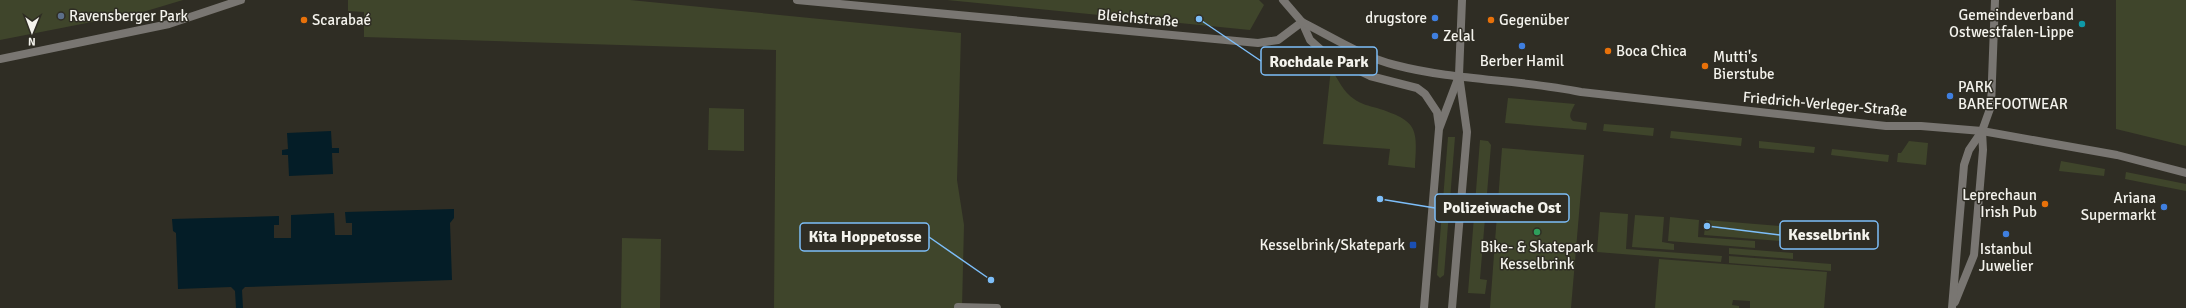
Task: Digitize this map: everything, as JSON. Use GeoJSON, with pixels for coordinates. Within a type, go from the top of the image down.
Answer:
{"type":"FeatureCollection","features":[{"type":"Feature","properties":{"kind":"street"},"geometry":{"type":"LineString","coordinates":[[0,59],[169,24],[241,0]]}},
{"type":"Feature","properties":{"kind":"street","name":"Bleichstraße"},"geometry":{"type":"LineString","coordinates":[[797,0],[1258,43],[1278,40],[1302,22]]}},
{"type":"Feature","properties":{"kind":"street"},"geometry":{"type":"LineString","coordinates":[[1283,0],[1302,22],[1310,40],[1318,48],[1338,62],[1370,76],[1417,88],[1425,94],[1437,112],[1439,129],[1424,308]]}},
{"type":"Feature","properties":{"kind":"street"},"geometry":{"type":"LineString","coordinates":[[1452,308],[1467,132],[1459,75],[1462,0]]}},
{"type":"Feature","properties":{"kind":"street"},"geometry":{"type":"LineString","coordinates":[[1952,308],[1964,166],[1969,150],[1982,131],[1991,106],[1995,0]]}},
{"type":"Feature","properties":{"kind":"street","name":"Friedrich-Verleger-Straße"},"geometry":{"type":"LineString","coordinates":[[1302,22],[1370,56],[1394,65],[1459,75],[1548,85],[1581,92],[1886,126],[1934,127],[1982,131],[2117,155],[2186,173]]}},
{"type":"Feature","properties":{"kind":"street"},"geometry":{"type":"LineString","coordinates":[[1439,129],[1459,75]]}},
{"type":"Feature","properties":{"kind":"street"},"geometry":{"type":"LineString","coordinates":[[1952,308],[1974,255],[1983,150],[1982,131]]}},
{"type":"Feature","properties":{"kind":"street"},"geometry":{"type":"LineString","coordinates":[[958,307],[997,308]]}},
{"type":"Feature","properties":{"kind":"green space","name":"Ravensberger Park"},"geometry":{"type":"Polygon","coordinates":[[[0,0],[183,0],[143,12],[0,40],[0,0]]]}},
{"type":"Feature","properties":{"kind":"green space"},"geometry":{"type":"Polygon","coordinates":[[[348,0],[630,0],[961,33],[957,180],[964,225],[962,308],[774,308],[776,50],[364,37],[364,12],[348,11],[348,0]]]}},
{"type":"Feature","properties":{"kind":"green space"},"geometry":{"type":"Polygon","coordinates":[[[947,0],[1259,0],[1264,5],[1250,30],[947,0]]]}},
{"type":"Feature","properties":{"kind":"green space"},"geometry":{"type":"Polygon","coordinates":[[[2116,0],[2186,0],[2186,146],[2116,129],[2116,0]]]}},
{"type":"Feature","properties":{"kind":"green space"},"geometry":{"type":"Polygon","coordinates":[[[1331,68],[1347,93],[1357,101],[1400,117],[1407,122],[1415,134],[1415,168],[1388,165],[1390,149],[1323,144],[1331,68]]]}},
{"type":"Feature","properties":{"kind":"green space"},"geometry":{"type":"Polygon","coordinates":[[[1508,98],[1575,104],[1570,117],[1573,121],[1587,123],[1586,130],[1505,123],[1508,98]]]}},
{"type":"Feature","properties":{"kind":"green space"},"geometry":{"type":"Polygon","coordinates":[[[709,108],[744,109],[744,151],[708,150],[709,108]]]}},
{"type":"Feature","properties":{"kind":"green space"},"geometry":{"type":"Polygon","coordinates":[[[1604,124],[1654,128],[1653,136],[1603,131],[1604,124]]]}},
{"type":"Feature","properties":{"kind":"green space"},"geometry":{"type":"Polygon","coordinates":[[[1671,131],[1742,138],[1741,146],[1670,138],[1671,131]]]}},
{"type":"Feature","properties":{"kind":"green space"},"geometry":{"type":"Polygon","coordinates":[[[1448,137],[1455,137],[1444,275],[1440,278],[1437,275],[1448,137]]]}},
{"type":"Feature","properties":{"kind":"green space"},"geometry":{"type":"Polygon","coordinates":[[[1480,140],[1488,141],[1491,145],[1480,279],[1487,280],[1485,294],[1468,293],[1480,140]]]}},
{"type":"Feature","properties":{"kind":"green space"},"geometry":{"type":"Polygon","coordinates":[[[1759,141],[1815,147],[1814,153],[1759,148],[1759,141]]]}},
{"type":"Feature","properties":{"kind":"green space"},"geometry":{"type":"Polygon","coordinates":[[[1909,141],[1928,143],[1926,165],[1897,162],[1898,153],[1901,153],[1909,141]]]}},
{"type":"Feature","properties":{"kind":"green space","name":"Bike- & Skatepark Kesselbrink"},"geometry":{"type":"Polygon","coordinates":[[[1502,148],[1584,155],[1571,308],[1490,308],[1502,148]]]}},
{"type":"Feature","properties":{"kind":"green space"},"geometry":{"type":"Polygon","coordinates":[[[1832,149],[1889,155],[1888,162],[1831,155],[1832,149]]]}},
{"type":"Feature","properties":{"kind":"green space"},"geometry":{"type":"Polygon","coordinates":[[[2061,161],[2105,169],[2104,176],[2059,171],[2061,161]]]}},
{"type":"Feature","properties":{"kind":"green space"},"geometry":{"type":"Polygon","coordinates":[[[2126,172],[2186,184],[2186,191],[2125,179],[2126,172]]]}},
{"type":"Feature","properties":{"kind":"green space"},"geometry":{"type":"Polygon","coordinates":[[[1600,212],[1628,214],[1626,249],[1722,256],[1721,262],[1597,252],[1600,212]]]}},
{"type":"Feature","properties":{"kind":"green space"},"geometry":{"type":"Polygon","coordinates":[[[1635,215],[1664,217],[1662,242],[1674,244],[1674,250],[1632,247],[1635,215]]]}},
{"type":"Feature","properties":{"kind":"green space"},"geometry":{"type":"Polygon","coordinates":[[[1670,217],[1699,220],[1698,237],[1755,241],[1755,248],[1668,241],[1670,217]]]}},
{"type":"Feature","properties":{"kind":"green space"},"geometry":{"type":"Polygon","coordinates":[[[1706,220],[1842,231],[1841,246],[1704,235],[1706,220]]]}},
{"type":"Feature","properties":{"kind":"green space"},"geometry":{"type":"Polygon","coordinates":[[[622,238],[661,239],[660,308],[621,308],[622,238]]]}},
{"type":"Feature","properties":{"kind":"green space"},"geometry":{"type":"Polygon","coordinates":[[[1729,248],[1793,253],[1793,259],[1729,254],[1729,248]]]}},
{"type":"Feature","properties":{"kind":"green space"},"geometry":{"type":"Polygon","coordinates":[[[1729,256],[1831,264],[1831,271],[1729,263],[1729,256]]]}},
{"type":"Feature","properties":{"kind":"green space"},"geometry":{"type":"Polygon","coordinates":[[[1659,259],[1827,272],[1824,308],[1750,308],[1750,301],[1733,300],[1732,305],[1739,306],[1739,308],[1655,308],[1659,259]]]}},
{"type":"Feature","properties":{"kind":"water"},"geometry":{"type":"Polygon","coordinates":[[[331,131],[332,148],[339,148],[339,153],[332,153],[333,174],[289,176],[288,155],[282,155],[282,150],[288,149],[287,133],[331,131]]]}},
{"type":"Feature","properties":{"kind":"water"},"geometry":{"type":"Polygon","coordinates":[[[454,209],[454,218],[450,223],[452,280],[245,287],[242,290],[243,308],[236,308],[235,291],[231,287],[178,289],[176,233],[173,231],[172,219],[279,216],[279,225],[274,225],[274,238],[291,238],[291,215],[334,213],[335,235],[352,235],[352,223],[346,223],[345,212],[454,209]]]}},
{"type":"Feature","properties":{"kind":"place","name":"Ravensberger Park"},"geometry":{"type":"Point","coordinates":[61,16]}},
{"type":"Feature","properties":{"kind":"place","name":"drugstore"},"geometry":{"type":"Point","coordinates":[1435,18]}},
{"type":"Feature","properties":{"kind":"place","name":"Rochdale Park"},"geometry":{"type":"Point","coordinates":[1199,19]}},
{"type":"Feature","properties":{"kind":"place","name":"Scarabaé"},"geometry":{"type":"Point","coordinates":[304,20]}},
{"type":"Feature","properties":{"kind":"place","name":"Gegenüber"},"geometry":{"type":"Point","coordinates":[1491,20]}},
{"type":"Feature","properties":{"kind":"place","name":"Gemeindeverband Ostwestfalen-Lippe"},"geometry":{"type":"Point","coordinates":[2082,24]}},
{"type":"Feature","properties":{"kind":"place","name":"Zelal"},"geometry":{"type":"Point","coordinates":[1435,36]}},
{"type":"Feature","properties":{"kind":"place","name":"Berber Hamil"},"geometry":{"type":"Point","coordinates":[1522,46]}},
{"type":"Feature","properties":{"kind":"place","name":"Boca Chica"},"geometry":{"type":"Point","coordinates":[1608,51]}},
{"type":"Feature","properties":{"kind":"place","name":"Mutti's Bierstube"},"geometry":{"type":"Point","coordinates":[1705,66]}},
{"type":"Feature","properties":{"kind":"place","name":"PARK BAREFOOTWEAR"},"geometry":{"type":"Point","coordinates":[1950,96]}},
{"type":"Feature","properties":{"kind":"place","name":"Polizeiwache Ost"},"geometry":{"type":"Point","coordinates":[1380,199]}},
{"type":"Feature","properties":{"kind":"place","name":"Leprechaun Irish Pub"},"geometry":{"type":"Point","coordinates":[2045,204]}},
{"type":"Feature","properties":{"kind":"place","name":"Ariana Supermarkt"},"geometry":{"type":"Point","coordinates":[2164,207]}},
{"type":"Feature","properties":{"kind":"place","name":"Kesselbrink"},"geometry":{"type":"Point","coordinates":[1707,226]}},
{"type":"Feature","properties":{"kind":"place","name":"Bike- & Skatepark Kesselbrink"},"geometry":{"type":"Point","coordinates":[1537,232]}},
{"type":"Feature","properties":{"kind":"place","name":"Istanbul Juwelier"},"geometry":{"type":"Point","coordinates":[2006,234]}},
{"type":"Feature","properties":{"kind":"place","name":"Kesselbrink/Skatepark"},"geometry":{"type":"Point","coordinates":[1413,245]}},
{"type":"Feature","properties":{"kind":"place","name":"Kita Hoppetosse"},"geometry":{"type":"Point","coordinates":[991,280]}}]}
